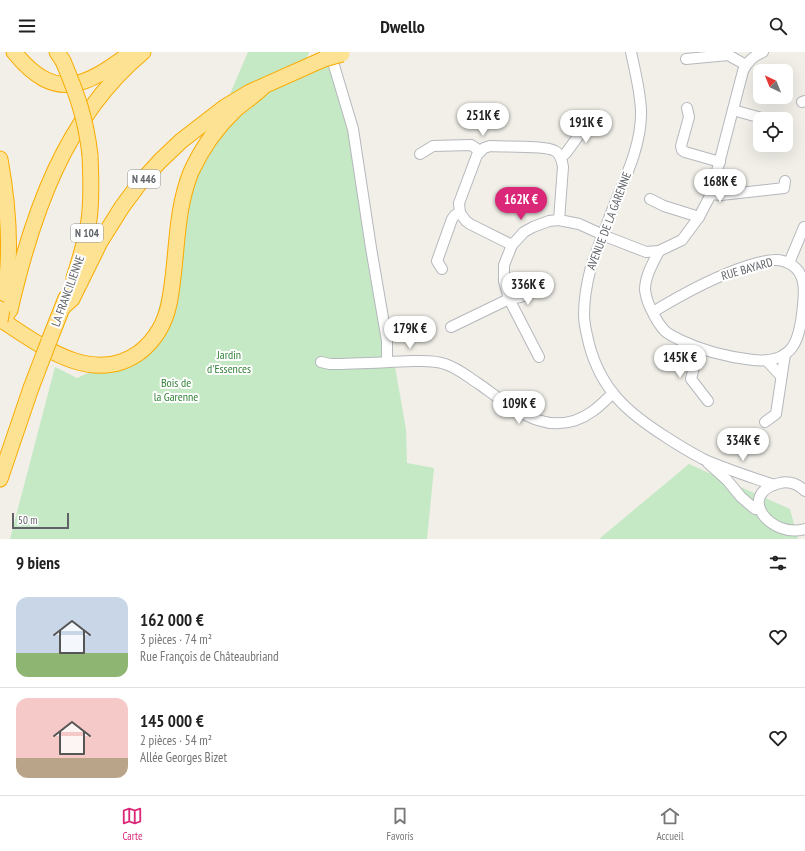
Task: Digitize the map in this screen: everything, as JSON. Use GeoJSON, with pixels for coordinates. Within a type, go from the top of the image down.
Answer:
{"type":"FeatureCollection","features":[{"type":"Feature","properties":{"kind":"highway"},"geometry":{"type":"LineString","coordinates":[[14,52],[28,68],[44,80],[59,84],[81,83],[96,77],[132,52]]}},
{"type":"Feature","properties":{"kind":"highway"},"geometry":{"type":"LineString","coordinates":[[2,317],[10,310],[20,265],[36,217],[54,171],[70,141],[94,104],[115,79],[143,52]]}},
{"type":"Feature","properties":{"kind":"highway","name":"N 446"},"geometry":{"type":"LineString","coordinates":[[63,307],[72,299],[100,242],[122,207],[139,184],[181,141],[225,107],[250,92],[336,54]]}},
{"type":"Feature","properties":{"kind":"highway","name":"LA FRANCILIENNE"},"geometry":{"type":"LineString","coordinates":[[0,479],[49,341],[81,257],[88,225],[91,199],[90,155],[85,120],[75,89],[60,56]]}},
{"type":"Feature","properties":{"kind":"highway"},"geometry":{"type":"LineString","coordinates":[[2,317],[31,339],[64,358],[78,363],[104,366],[114,364],[134,356],[145,348],[161,328],[169,305],[172,290],[177,231],[185,190],[191,172],[207,144],[222,123],[263,87]]}},
{"type":"Feature","properties":{"kind":"highway"},"geometry":{"type":"LineString","coordinates":[[0,159],[6,199],[9,241],[7,280],[2,317]]}},
{"type":"Feature","properties":{"kind":"street","name":"AVENUE DE LA GARENNE"},"geometry":{"type":"LineString","coordinates":[[631,52],[641,110],[639,133],[630,166],[588,277],[584,315],[585,329],[594,359],[603,379],[613,394],[627,410],[642,422],[704,459]]}},
{"type":"Feature","properties":{"kind":"street"},"geometry":{"type":"LineString","coordinates":[[539,357],[506,289],[503,273],[506,256],[512,245],[524,232],[532,227],[541,223],[559,220],[579,224],[643,251],[659,251],[682,240],[699,217],[711,194],[743,71],[746,65],[756,55],[763,52]]}},
{"type":"Feature","properties":{"kind":"street"},"geometry":{"type":"LineString","coordinates":[[336,54],[354,129],[371,248],[392,362]]}},
{"type":"Feature","properties":{"kind":"street"},"geometry":{"type":"LineString","coordinates":[[686,59],[728,55],[746,65]]}},
{"type":"Feature","properties":{"kind":"street"},"geometry":{"type":"LineString","coordinates":[[687,108],[689,117],[681,146],[682,150],[720,162]]}},
{"type":"Feature","properties":{"kind":"street"},"geometry":{"type":"LineString","coordinates":[[733,110],[753,116]]}},
{"type":"Feature","properties":{"kind":"street"},"geometry":{"type":"LineString","coordinates":[[561,157],[566,153],[587,124],[587,119]]}},
{"type":"Feature","properties":{"kind":"street"},"geometry":{"type":"LineString","coordinates":[[420,154],[433,146],[470,145],[480,151]]}},
{"type":"Feature","properties":{"kind":"street"},"geometry":{"type":"LineString","coordinates":[[512,245],[470,224],[460,213],[459,203],[475,159],[480,151],[490,146],[549,148],[554,150],[561,157],[563,167],[559,220]]}},
{"type":"Feature","properties":{"kind":"street"},"geometry":{"type":"LineString","coordinates":[[711,194],[721,195],[784,188],[785,181]]}},
{"type":"Feature","properties":{"kind":"street"},"geometry":{"type":"LineString","coordinates":[[650,199],[664,206],[699,217]]}},
{"type":"Feature","properties":{"kind":"street"},"geometry":{"type":"LineString","coordinates":[[442,269],[437,261],[452,219],[455,215],[460,213]]}},
{"type":"Feature","properties":{"kind":"street"},"geometry":{"type":"LineString","coordinates":[[789,263],[804,227]]}},
{"type":"Feature","properties":{"kind":"street"},"geometry":{"type":"LineString","coordinates":[[643,251],[650,268]]}},
{"type":"Feature","properties":{"kind":"street"},"geometry":{"type":"LineString","coordinates":[[659,251],[650,268],[646,290],[652,312],[666,332],[699,348],[718,354],[739,358],[767,360],[782,357],[785,354]]}},
{"type":"Feature","properties":{"kind":"street","name":"RUE BAYARD"},"geometry":{"type":"LineString","coordinates":[[652,312],[688,291],[738,269],[774,260],[789,263],[797,269],[801,275],[804,290],[800,331],[793,347],[785,354]]}},
{"type":"Feature","properties":{"kind":"street"},"geometry":{"type":"LineString","coordinates":[[451,327],[510,299],[539,290]]}},
{"type":"Feature","properties":{"kind":"street"},"geometry":{"type":"LineString","coordinates":[[699,348],[691,379],[708,401]]}},
{"type":"Feature","properties":{"kind":"street"},"geometry":{"type":"LineString","coordinates":[[765,422],[776,414],[785,354]]}},
{"type":"Feature","properties":{"kind":"street"},"geometry":{"type":"LineString","coordinates":[[767,360],[781,376]]}},
{"type":"Feature","properties":{"kind":"street"},"geometry":{"type":"LineString","coordinates":[[321,362],[330,364],[422,361],[438,362],[455,368],[515,410],[540,422],[564,423],[578,419],[592,412],[613,394]]}},
{"type":"Feature","properties":{"kind":"street"},"geometry":{"type":"LineString","coordinates":[[704,459],[774,485]]}},
{"type":"Feature","properties":{"kind":"street"},"geometry":{"type":"LineString","coordinates":[[704,459],[727,480],[741,497],[755,509],[758,509]]}},
{"type":"Feature","properties":{"kind":"street"},"geometry":{"type":"LineString","coordinates":[[804,488],[788,482],[774,485],[763,495],[758,509],[761,522],[771,533],[787,537],[804,533]]}},
{"type":"Feature","properties":{"kind":"green space"},"geometry":{"type":"Polygon","coordinates":[[[248,52],[309,52],[300,77],[333,64],[353,129],[406,429],[407,463],[434,468],[427,539],[10,539],[55,367],[77,378],[88,373],[113,371],[132,364],[147,353],[194,171],[204,155],[248,52]]]}},
{"type":"Feature","properties":{"kind":"green space"},"geometry":{"type":"Polygon","coordinates":[[[689,464],[790,509],[798,539],[599,539],[689,464]]]}},
{"type":"Feature","properties":{"kind":"park label","name":"Jardin d'Essences"},"geometry":{"type":"Point","coordinates":[229,362]}},
{"type":"Feature","properties":{"kind":"park label","name":"Bois de la Garenne"},"geometry":{"type":"Point","coordinates":[176,390]}}]}
